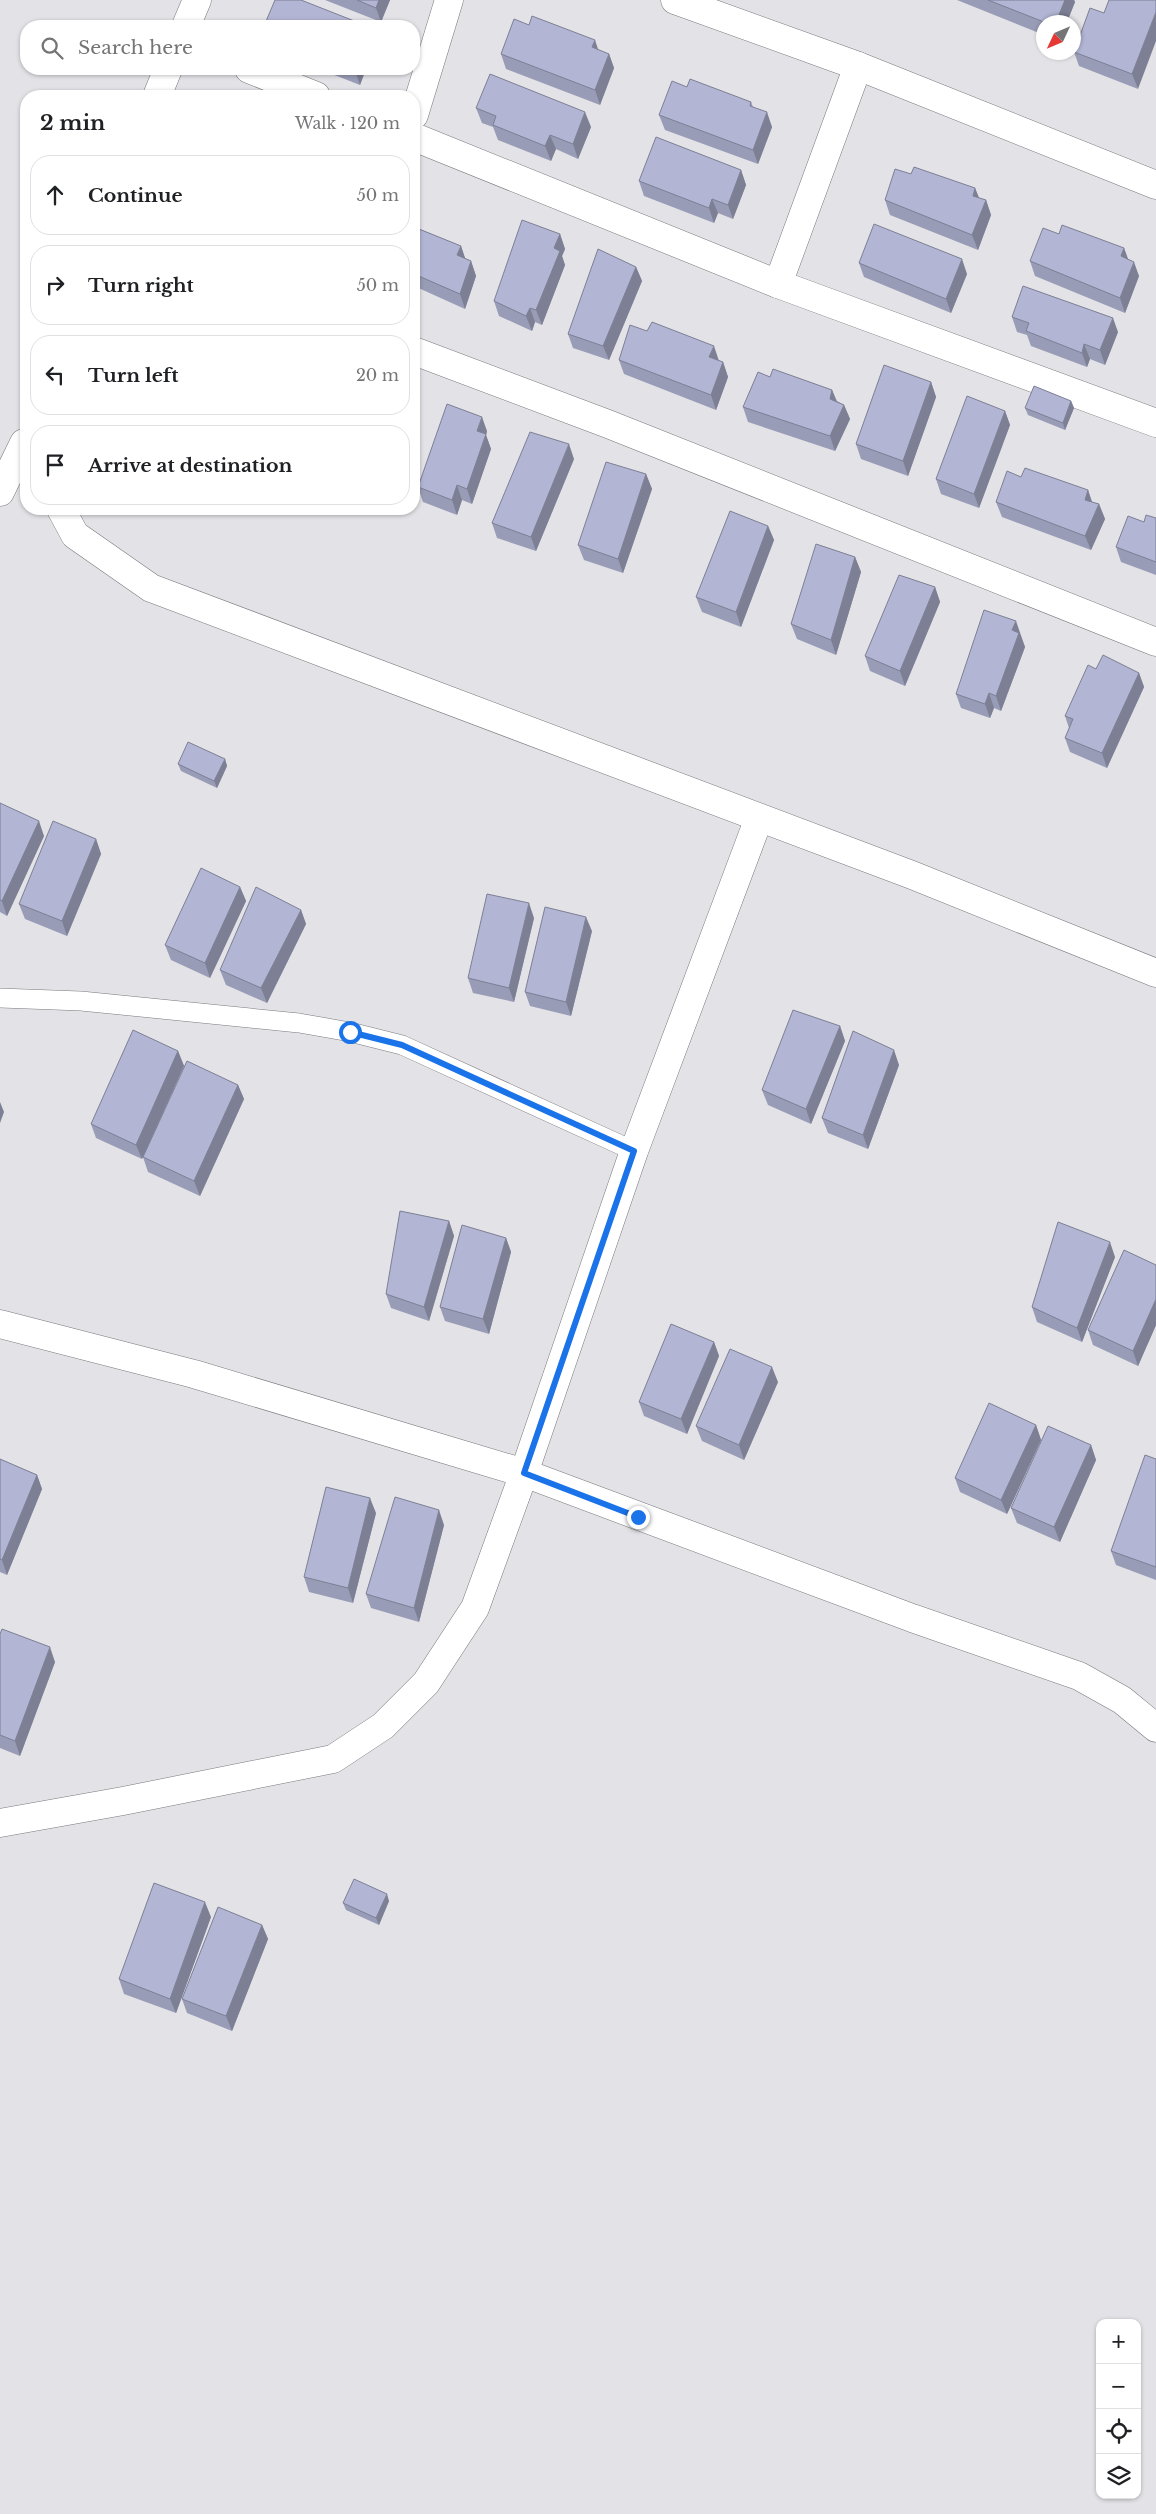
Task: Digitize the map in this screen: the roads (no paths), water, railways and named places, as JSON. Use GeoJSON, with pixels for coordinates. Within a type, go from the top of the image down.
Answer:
{"type":"FeatureCollection","features":[{"type":"Feature","properties":{"kind":"street"},"geometry":{"type":"LineString","coordinates":[[188,20],[196,0]]}},
{"type":"Feature","properties":{"kind":"street"},"geometry":{"type":"LineString","coordinates":[[420,95],[448,0]]}},
{"type":"Feature","properties":{"kind":"street"},"geometry":{"type":"LineString","coordinates":[[675,0],[858,66],[1156,185]]}},
{"type":"Feature","properties":{"kind":"street"},"geometry":{"type":"LineString","coordinates":[[778,284],[858,66]]}},
{"type":"Feature","properties":{"kind":"street"},"geometry":{"type":"LineString","coordinates":[[159,90],[166,75]]}},
{"type":"Feature","properties":{"kind":"street"},"geometry":{"type":"LineString","coordinates":[[264,75],[301,90]]}},
{"type":"Feature","properties":{"kind":"street"},"geometry":{"type":"LineString","coordinates":[[420,139],[778,284],[1153,413]]}},
{"type":"Feature","properties":{"kind":"street"},"geometry":{"type":"LineString","coordinates":[[420,353],[617,427],[1156,642]]}},
{"type":"Feature","properties":{"kind":"street"},"geometry":{"type":"LineString","coordinates":[[0,492],[20,452]]}},
{"type":"Feature","properties":{"kind":"street"},"geometry":{"type":"LineString","coordinates":[[64,515],[76,535],[151,588],[912,875],[1156,973]]}},
{"type":"Feature","properties":{"kind":"street"},"geometry":{"type":"LineString","coordinates":[[0,1823],[333,1759],[382,1726],[426,1683],[475,1608],[524,1473],[634,1151],[759,818]]}},
{"type":"Feature","properties":{"kind":"street"},"geometry":{"type":"LineString","coordinates":[[0,1324],[194,1374],[524,1473],[912,1618],[1080,1676],[1122,1700],[1156,1728]]}},
{"type":"Feature","properties":{"kind":"lane"},"geometry":{"type":"LineString","coordinates":[[0,998],[81,1001],[299,1023],[350,1032],[402,1045],[634,1151]]}}]}
